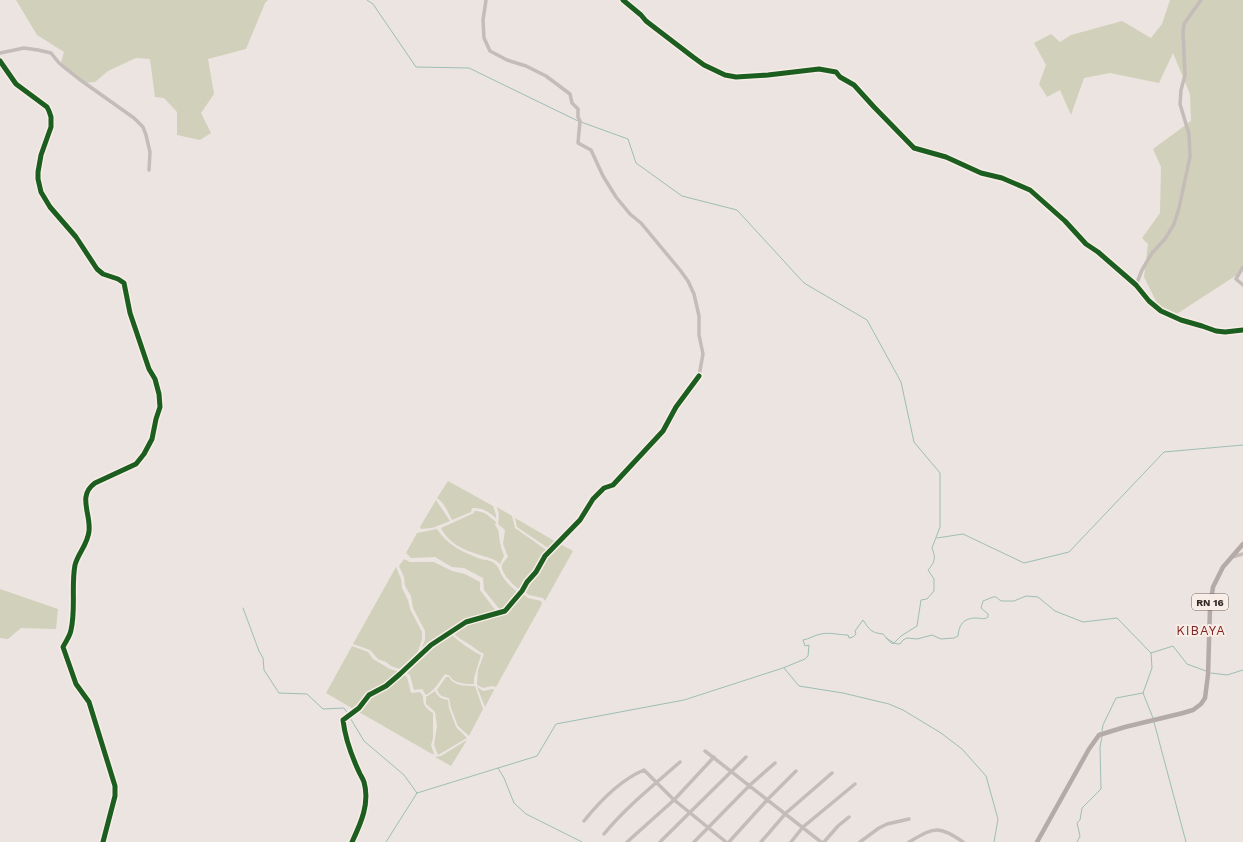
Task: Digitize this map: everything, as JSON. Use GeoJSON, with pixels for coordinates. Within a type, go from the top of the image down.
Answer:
{"type":"FeatureCollection","features":[{"type":"Feature","properties":{"kind":"main road","name":"RN 16"},"geometry":{"type":"LineString","coordinates":[[1037,842],[1089,749],[1102,734],[1193,710],[1201,704],[1205,698],[1208,673],[1211,596],[1217,578],[1231,557],[1243,544]]}},
{"type":"Feature","properties":{"kind":"street"},"geometry":{"type":"LineString","coordinates":[[352,842],[361,824],[364,813],[365,795],[364,782],[348,741],[343,720],[359,708],[369,695],[386,686],[431,645],[466,622],[508,609],[522,591],[525,584],[538,569],[545,556],[580,520],[593,499],[604,488],[613,484],[626,472],[663,431],[676,406],[699,376],[703,354],[699,334],[699,316],[694,294],[688,281],[640,223],[630,214],[616,197],[591,150],[578,143],[580,121],[578,117],[578,109],[572,102],[570,94],[539,72],[494,54],[487,47],[484,38],[483,20],[486,0]]}},
{"type":"Feature","properties":{"kind":"street"},"geometry":{"type":"LineString","coordinates":[[624,0],[646,21],[693,57],[704,65],[725,75],[736,78],[768,76],[819,69],[836,72],[840,77],[854,85],[874,108],[914,148],[946,157],[1030,190],[1065,221],[1086,244],[1098,252],[1136,285],[1149,301],[1165,314],[1216,331],[1225,332],[1243,330]]}},
{"type":"Feature","properties":{"kind":"street"},"geometry":{"type":"LineString","coordinates":[[1136,285],[1142,270],[1150,257],[1165,239],[1174,224],[1179,208],[1190,156],[1189,134],[1180,104],[1181,90],[1185,75],[1183,32],[1184,24],[1201,0]]}},
{"type":"Feature","properties":{"kind":"street"},"geometry":{"type":"LineString","coordinates":[[0,53],[24,48],[51,54],[59,63],[79,79],[134,118],[143,127],[146,135],[150,152],[149,170]]}},
{"type":"Feature","properties":{"kind":"street"},"geometry":{"type":"LineString","coordinates":[[0,61],[16,84],[47,107],[51,117],[51,127],[39,162],[38,179],[41,192],[50,207],[76,236],[97,269],[103,274],[118,279],[124,283],[130,313],[147,364],[158,386],[160,407],[152,439],[140,459],[136,464],[94,483],[86,495],[84,501],[89,516],[89,532],[87,540],[75,564],[73,577],[72,624],[71,631],[63,649],[76,684],[89,702],[115,786],[115,796],[103,842]]}},
{"type":"Feature","properties":{"kind":"street"},"geometry":{"type":"LineString","coordinates":[[1243,267],[1236,279],[1243,285]]}},
{"type":"Feature","properties":{"kind":"street"},"geometry":{"type":"LineString","coordinates":[[1231,557],[1243,554]]}},
{"type":"Feature","properties":{"kind":"street"},"geometry":{"type":"LineString","coordinates":[[705,751],[822,842],[849,817]]}},
{"type":"Feature","properties":{"kind":"street"},"geometry":{"type":"LineString","coordinates":[[627,842],[674,800],[714,757]]}},
{"type":"Feature","properties":{"kind":"street"},"geometry":{"type":"LineString","coordinates":[[660,842],[746,757]]}},
{"type":"Feature","properties":{"kind":"street"},"geometry":{"type":"LineString","coordinates":[[604,834],[615,820],[680,762]]}},
{"type":"Feature","properties":{"kind":"street"},"geometry":{"type":"LineString","coordinates":[[694,842],[750,785],[774,763]]}},
{"type":"Feature","properties":{"kind":"street"},"geometry":{"type":"LineString","coordinates":[[584,821],[604,798],[634,774],[644,770],[674,800],[726,842]]}},
{"type":"Feature","properties":{"kind":"street"},"geometry":{"type":"LineString","coordinates":[[729,842],[796,771]]}},
{"type":"Feature","properties":{"kind":"street"},"geometry":{"type":"LineString","coordinates":[[761,842],[786,814],[832,773]]}},
{"type":"Feature","properties":{"kind":"street"},"geometry":{"type":"LineString","coordinates":[[791,842],[803,827],[855,784]]}},
{"type":"Feature","properties":{"kind":"street"},"geometry":{"type":"LineString","coordinates":[[860,842],[878,828],[887,824],[909,819]]}},
{"type":"Feature","properties":{"kind":"street"},"geometry":{"type":"LineString","coordinates":[[909,842],[934,829],[946,832],[963,842]]}},
{"type":"Feature","properties":{"kind":"green space"},"geometry":{"type":"Polygon","coordinates":[[[16,0],[268,0],[265,3],[246,49],[208,59],[214,94],[201,113],[211,133],[200,140],[177,135],[177,112],[164,98],[155,97],[150,59],[136,58],[108,71],[95,82],[82,83],[60,66],[64,52],[37,35],[16,0]]]}},
{"type":"Feature","properties":{"kind":"green space"},"geometry":{"type":"Polygon","coordinates":[[[1170,0],[1243,0],[1243,271],[1172,317],[1161,311],[1144,277],[1148,244],[1142,238],[1160,213],[1161,167],[1153,149],[1191,121],[1190,94],[1173,53],[1159,83],[1110,73],[1084,78],[1071,115],[1060,90],[1047,97],[1039,84],[1046,65],[1034,43],[1051,34],[1060,42],[1071,35],[1122,21],[1151,38],[1162,24],[1170,0]]]}},
{"type":"Feature","properties":{"kind":"green space"},"geometry":{"type":"Polygon","coordinates":[[[448,481],[493,506],[496,518],[485,510],[472,508],[471,512],[452,520],[444,505],[437,498],[448,481]]]}},
{"type":"Feature","properties":{"kind":"green space"},"geometry":{"type":"Polygon","coordinates":[[[436,500],[450,521],[432,528],[421,529],[420,527],[436,500]]]}},
{"type":"Feature","properties":{"kind":"green space"},"geometry":{"type":"Polygon","coordinates":[[[497,507],[512,516],[515,528],[549,552],[535,572],[524,583],[521,590],[508,579],[503,572],[502,564],[508,557],[503,544],[505,530],[498,524],[499,514],[497,507]]]}},
{"type":"Feature","properties":{"kind":"green space"},"geometry":{"type":"Polygon","coordinates":[[[474,511],[484,513],[496,522],[495,525],[498,530],[504,556],[500,564],[493,559],[468,551],[458,546],[444,534],[441,528],[474,513],[474,511]]]}},
{"type":"Feature","properties":{"kind":"green space"},"geometry":{"type":"Polygon","coordinates":[[[515,518],[558,543],[551,550],[517,527],[515,518]]]}},
{"type":"Feature","properties":{"kind":"green space"},"geometry":{"type":"Polygon","coordinates":[[[437,529],[451,544],[468,554],[480,559],[488,560],[496,565],[505,580],[518,592],[506,609],[501,611],[484,590],[483,578],[464,568],[452,567],[435,557],[411,558],[406,553],[417,533],[437,529]]]}},
{"type":"Feature","properties":{"kind":"green space"},"geometry":{"type":"Polygon","coordinates":[[[560,544],[573,551],[545,601],[543,598],[529,595],[523,591],[535,572],[560,544]]]}},
{"type":"Feature","properties":{"kind":"green space"},"geometry":{"type":"Polygon","coordinates":[[[404,559],[410,562],[434,562],[452,571],[465,574],[480,582],[480,590],[496,611],[464,619],[421,650],[425,640],[425,631],[413,608],[411,596],[405,586],[404,577],[399,566],[404,559]]]}},
{"type":"Feature","properties":{"kind":"green space"},"geometry":{"type":"Polygon","coordinates":[[[396,567],[410,609],[422,632],[422,639],[417,657],[403,670],[378,659],[370,650],[353,644],[396,567]]]}},
{"type":"Feature","properties":{"kind":"green space"},"geometry":{"type":"Polygon","coordinates":[[[0,589],[58,609],[56,629],[21,628],[8,639],[0,638],[0,589]]]}},
{"type":"Feature","properties":{"kind":"green space"},"geometry":{"type":"Polygon","coordinates":[[[522,593],[528,598],[541,601],[542,604],[496,687],[492,686],[483,688],[477,685],[478,670],[484,654],[458,638],[454,633],[466,622],[508,612],[522,593]]]}},
{"type":"Feature","properties":{"kind":"green space"},"geometry":{"type":"Polygon","coordinates":[[[451,634],[465,646],[481,655],[474,678],[474,684],[464,684],[454,681],[450,676],[445,674],[434,688],[426,695],[422,689],[414,690],[410,675],[405,672],[428,649],[451,634]]]}},
{"type":"Feature","properties":{"kind":"green space"},"geometry":{"type":"Polygon","coordinates":[[[352,646],[368,652],[373,659],[390,669],[400,672],[366,696],[355,710],[326,693],[352,646]]]}},
{"type":"Feature","properties":{"kind":"green space"},"geometry":{"type":"Polygon","coordinates":[[[403,674],[407,677],[411,693],[420,692],[423,696],[425,706],[433,713],[433,738],[431,745],[434,754],[359,712],[367,704],[369,698],[403,674]]]}},
{"type":"Feature","properties":{"kind":"green space"},"geometry":{"type":"Polygon","coordinates":[[[446,677],[449,677],[457,684],[464,686],[475,686],[483,709],[469,736],[458,726],[449,698],[439,694],[437,690],[446,677]]]}},
{"type":"Feature","properties":{"kind":"green space"},"geometry":{"type":"Polygon","coordinates":[[[477,687],[483,691],[494,690],[485,707],[477,687]]]}},
{"type":"Feature","properties":{"kind":"green space"},"geometry":{"type":"Polygon","coordinates":[[[435,691],[437,695],[448,700],[449,708],[456,727],[467,738],[438,755],[434,745],[437,726],[435,712],[426,704],[426,697],[435,691]]]}},
{"type":"Feature","properties":{"kind":"green space"},"geometry":{"type":"Polygon","coordinates":[[[467,740],[451,766],[435,757],[441,756],[467,740]]]}},
{"type":"Feature","properties":{"kind":"waterway"},"geometry":{"type":"LineString","coordinates":[[367,0],[373,4],[416,67],[469,68],[578,121]]}},
{"type":"Feature","properties":{"kind":"waterway"},"geometry":{"type":"LineString","coordinates":[[581,122],[628,139],[636,163],[682,196],[737,210],[804,283],[867,320],[901,382],[914,442],[940,473],[940,527],[932,548],[934,560],[928,570],[934,579],[934,591],[927,599],[921,600],[917,626],[901,636],[894,643],[886,638]]}},
{"type":"Feature","properties":{"kind":"waterway"},"geometry":{"type":"LineString","coordinates":[[937,538],[963,534],[1024,563],[1069,552],[1164,452],[1243,445]]}},
{"type":"Feature","properties":{"kind":"waterway"},"geometry":{"type":"LineString","coordinates":[[386,842],[417,793],[537,756],[556,724],[684,700],[783,668],[805,659],[808,656],[809,645],[805,646],[803,640],[824,633],[848,635],[849,638],[853,637],[856,634],[855,631],[863,620],[871,630],[876,633],[883,634],[891,643],[900,644],[907,638],[917,639],[932,635],[941,639],[954,638],[958,636],[962,623],[968,619],[984,619],[988,617],[988,614],[981,608],[983,601],[993,597],[996,597],[1001,601],[1014,601],[1026,596],[1038,597],[1055,611],[1083,622],[1117,618],[1151,653],[1173,646],[1187,664],[1206,671]]}},
{"type":"Feature","properties":{"kind":"waterway"},"geometry":{"type":"LineString","coordinates":[[243,608],[263,658],[264,670],[279,693],[307,694],[323,709],[344,708],[348,714]]}},
{"type":"Feature","properties":{"kind":"waterway"},"geometry":{"type":"LineString","coordinates":[[1151,653],[1152,668],[1143,693],[1153,718]]}},
{"type":"Feature","properties":{"kind":"waterway"},"geometry":{"type":"LineString","coordinates":[[784,668],[799,686],[843,693],[889,704],[903,710],[941,733],[962,749],[986,776],[998,819],[994,842]]}},
{"type":"Feature","properties":{"kind":"waterway"},"geometry":{"type":"LineString","coordinates":[[1211,673],[1227,675],[1243,670]]}},
{"type":"Feature","properties":{"kind":"waterway"},"geometry":{"type":"LineString","coordinates":[[1102,731],[1103,725],[1116,698],[1143,693]]}},
{"type":"Feature","properties":{"kind":"waterway"},"geometry":{"type":"LineString","coordinates":[[349,716],[364,741],[404,775],[417,793]]}},
{"type":"Feature","properties":{"kind":"waterway"},"geometry":{"type":"LineString","coordinates":[[1154,722],[1186,842]]}},
{"type":"Feature","properties":{"kind":"waterway"},"geometry":{"type":"LineString","coordinates":[[1077,842],[1080,836],[1077,823],[1080,820],[1082,808],[1101,789],[1100,747],[1102,736]]}},
{"type":"Feature","properties":{"kind":"waterway"},"geometry":{"type":"LineString","coordinates":[[498,768],[504,778],[514,803],[526,814],[582,842]]}},
{"type":"Feature","properties":{"kind":"cycle path"},"geometry":{"type":"LineString","coordinates":[[623,0],[646,21],[693,57],[704,65],[725,75],[736,77],[768,75],[819,69],[836,72],[840,77],[854,85],[914,148],[946,157],[981,173],[1002,178],[1030,190],[1065,221],[1086,244],[1098,252],[1136,285],[1149,301],[1161,311],[1181,320],[1216,331],[1225,332],[1243,330]]}},
{"type":"Feature","properties":{"kind":"cycle path"},"geometry":{"type":"LineString","coordinates":[[0,61],[16,84],[47,107],[49,111],[51,117],[51,127],[41,155],[38,172],[41,192],[50,207],[76,237],[97,269],[103,274],[118,279],[124,283],[130,313],[149,369],[155,379],[159,394],[160,407],[152,439],[144,454],[136,464],[95,483],[87,493],[86,505],[89,531],[87,540],[75,565],[72,622],[70,634],[63,647],[76,684],[89,702],[115,786],[115,796],[103,842]]}},
{"type":"Feature","properties":{"kind":"cycle path"},"geometry":{"type":"LineString","coordinates":[[352,842],[364,813],[366,790],[364,781],[349,747],[343,720],[359,708],[369,695],[386,686],[431,645],[466,622],[505,611],[536,572],[545,556],[580,520],[593,499],[604,488],[613,485],[663,431],[676,407],[699,376]]}},
{"type":"Feature","properties":{"kind":"district","name":"KIBAYA"},"geometry":{"type":"Point","coordinates":[1201,630]}}]}
